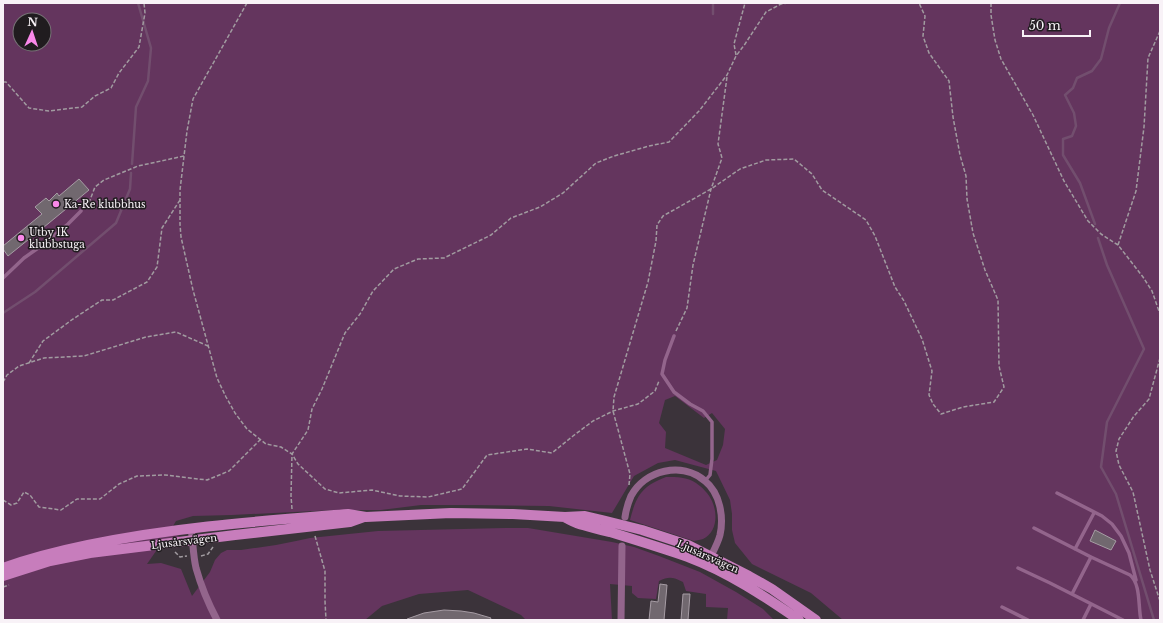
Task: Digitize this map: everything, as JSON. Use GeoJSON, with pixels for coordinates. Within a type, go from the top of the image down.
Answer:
{"type":"FeatureCollection","features":[{"type":"Feature","properties":{"kind":"main road","name":"Ljusårsvägen"},"geometry":{"type":"LineString","coordinates":[[3,568],[19,562],[98,543],[191,528],[348,514],[366,517],[458,513],[565,517],[582,525],[682,555],[708,560],[749,576],[772,589],[816,620]]}},
{"type":"Feature","properties":{"kind":"main road","name":"Ljusårsvägen"},"geometry":{"type":"LineString","coordinates":[[3,576],[50,561],[90,553],[350,522],[366,517]]}},
{"type":"Feature","properties":{"kind":"main road","name":"Ljusårsvägen"},"geometry":{"type":"LineString","coordinates":[[708,560],[727,574],[745,584],[799,620]]}},
{"type":"Feature","properties":{"kind":"street"},"geometry":{"type":"LineString","coordinates":[[625,517],[630,499],[636,489],[646,479],[656,474],[674,470],[695,474],[705,481],[716,494],[721,511],[722,525],[720,535],[708,560]]}},
{"type":"Feature","properties":{"kind":"street"},"geometry":{"type":"LineString","coordinates":[[191,528],[196,568],[202,588],[217,620]]}},
{"type":"Feature","properties":{"kind":"street"},"geometry":{"type":"LineString","coordinates":[[621,620],[622,546]]}},
{"type":"Feature","properties":{"kind":"lane"},"geometry":{"type":"LineString","coordinates":[[3,278],[24,258],[68,224],[81,211]]}},
{"type":"Feature","properties":{"kind":"lane"},"geometry":{"type":"LineString","coordinates":[[674,336],[665,360],[662,374],[674,392],[690,404],[703,411],[712,422],[712,459],[710,475],[705,481]]}},
{"type":"Feature","properties":{"kind":"lane"},"geometry":{"type":"LineString","coordinates":[[1057,493],[1102,516],[1112,524],[1121,536],[1129,553],[1136,582],[1141,620]]}},
{"type":"Feature","properties":{"kind":"lane"},"geometry":{"type":"LineString","coordinates":[[1074,549],[1094,513]]}},
{"type":"Feature","properties":{"kind":"lane"},"geometry":{"type":"LineString","coordinates":[[1034,528],[1090,557],[1130,575],[1136,582]]}},
{"type":"Feature","properties":{"kind":"lane"},"geometry":{"type":"LineString","coordinates":[[1072,594],[1090,557]]}},
{"type":"Feature","properties":{"kind":"lane"},"geometry":{"type":"LineString","coordinates":[[1018,568],[1123,620]]}},
{"type":"Feature","properties":{"kind":"lane"},"geometry":{"type":"LineString","coordinates":[[1083,620],[1091,604]]}},
{"type":"Feature","properties":{"kind":"lane"},"geometry":{"type":"LineString","coordinates":[[1002,607],[1028,620]]}},
{"type":"Feature","properties":{"kind":"path"},"geometry":{"type":"LineString","coordinates":[[3,82],[6,82],[29,108],[49,111],[82,107],[95,96],[111,88],[119,73],[139,47],[145,13],[144,3]]}},
{"type":"Feature","properties":{"kind":"path"},"geometry":{"type":"LineString","coordinates":[[247,3],[193,99],[186,131],[180,200],[180,224],[184,248],[193,290],[217,378],[232,408],[247,429],[266,444],[282,447],[292,454],[298,464],[325,489],[339,493],[372,490],[400,496],[428,497],[462,490],[487,455],[528,449],[552,453],[593,421],[613,411],[638,404],[655,391],[662,374]]}},
{"type":"Feature","properties":{"kind":"path"},"geometry":{"type":"LineString","coordinates":[[736,56],[734,44],[746,3]]}},
{"type":"Feature","properties":{"kind":"path"},"geometry":{"type":"LineString","coordinates":[[292,509],[292,454],[308,430],[312,409],[322,389],[344,333],[360,314],[373,291],[394,268],[418,259],[444,258],[491,235],[511,218],[540,207],[563,193],[596,163],[649,146],[670,142],[699,111],[727,75],[736,56],[766,12],[781,4],[788,3]]}},
{"type":"Feature","properties":{"kind":"path"},"geometry":{"type":"LineString","coordinates":[[630,499],[630,474],[613,411],[614,397],[648,282],[656,241],[657,225],[663,216],[711,190],[740,169],[766,160],[794,159],[812,174],[822,190],[866,220],[876,236],[895,287],[904,301],[922,339],[932,371],[929,395],[940,414],[963,407],[994,402],[1004,387],[999,366],[998,300],[985,270],[973,233],[967,199],[966,176],[960,155],[953,117],[950,81],[929,53],[923,36],[925,16],[919,3]]}},
{"type":"Feature","properties":{"kind":"path"},"geometry":{"type":"LineString","coordinates":[[991,3],[995,40],[1001,59],[1033,116],[1064,181],[1088,221],[1101,234],[1118,245],[1143,277],[1152,291],[1160,314]]}},
{"type":"Feature","properties":{"kind":"path"},"geometry":{"type":"LineString","coordinates":[[1118,245],[1136,192],[1144,127],[1148,58],[1160,31]]}},
{"type":"Feature","properties":{"kind":"path"},"geometry":{"type":"LineString","coordinates":[[674,336],[687,308],[693,265],[711,190],[722,158],[718,144],[727,75]]}},
{"type":"Feature","properties":{"kind":"path"},"geometry":{"type":"LineString","coordinates":[[81,211],[88,205],[95,187],[104,180],[138,166],[184,156]]}},
{"type":"Feature","properties":{"kind":"path"},"geometry":{"type":"LineString","coordinates":[[29,363],[43,341],[73,319],[102,300],[113,300],[147,282],[158,267],[162,228],[180,200]]}},
{"type":"Feature","properties":{"kind":"path"},"geometry":{"type":"LineString","coordinates":[[3,382],[7,375],[19,366],[44,358],[84,356],[146,337],[176,332],[208,346]]}},
{"type":"Feature","properties":{"kind":"path"},"geometry":{"type":"LineString","coordinates":[[1160,358],[1149,399],[1134,416],[1119,439],[1116,451],[1120,465],[1133,492],[1150,570],[1160,601]]}},
{"type":"Feature","properties":{"kind":"path"},"geometry":{"type":"LineString","coordinates":[[3,500],[11,505],[17,502],[24,492],[30,495],[39,507],[61,510],[77,499],[100,499],[119,484],[137,476],[165,475],[207,480],[229,471],[260,440]]}},
{"type":"Feature","properties":{"kind":"path"},"geometry":{"type":"LineString","coordinates":[[313,532],[325,571],[326,620]]}},
{"type":"Feature","properties":{"kind":"path"},"geometry":{"type":"LineString","coordinates":[[205,556],[215,545]]}},
{"type":"Feature","properties":{"kind":"shaded area"},"geometry":{"type":"Polygon","coordinates":[[[3,3],[1160,3],[1160,620],[843,620],[811,593],[752,564],[735,543],[732,530],[730,500],[716,471],[675,460],[658,463],[634,476],[612,513],[549,506],[421,505],[381,510],[335,510],[193,516],[176,521],[167,536],[176,535],[180,537],[163,541],[147,564],[161,563],[181,569],[192,596],[210,572],[215,560],[221,553],[227,550],[241,550],[310,538],[378,531],[528,528],[612,542],[634,547],[659,556],[700,572],[736,592],[763,609],[774,620],[727,620],[728,608],[706,607],[706,594],[686,591],[683,582],[676,579],[666,578],[659,581],[656,599],[638,598],[632,593],[632,586],[610,584],[612,620],[526,620],[521,615],[468,590],[419,594],[382,606],[365,620],[3,620],[3,3]],[[675,396],[665,400],[659,423],[666,432],[665,448],[706,465],[717,460],[723,445],[725,429],[712,413],[704,418],[675,396]]]}},
{"type":"Feature","properties":{"kind":"shaded area"},"geometry":{"type":"Polygon","coordinates":[[[666,477],[682,478],[693,481],[711,498],[715,511],[715,522],[714,527],[708,536],[694,541],[630,520],[635,504],[641,493],[651,484],[666,477]]]}},
{"type":"Feature","properties":{"kind":"building","name":"Ka-Re klubbhus"},"geometry":{"type":"Polygon","coordinates":[[[79,179],[89,190],[8,256],[3,249],[3,246],[42,214],[35,207],[46,198],[49,201],[57,193],[59,196],[79,179]]]}},
{"type":"Feature","properties":{"kind":"building"},"geometry":{"type":"Polygon","coordinates":[[[1095,530],[1116,541],[1111,550],[1090,541],[1095,530]]]}},
{"type":"Feature","properties":{"kind":"building"},"geometry":{"type":"Polygon","coordinates":[[[660,584],[667,585],[664,620],[649,620],[651,601],[658,602],[660,584]]]}},
{"type":"Feature","properties":{"kind":"building"},"geometry":{"type":"Polygon","coordinates":[[[683,594],[690,594],[688,620],[681,620],[683,594]]]}},
{"type":"Feature","properties":{"kind":"building"},"geometry":{"type":"Polygon","coordinates":[[[444,610],[474,613],[491,618],[490,620],[407,620],[424,613],[444,610]]]}},
{"type":"Feature","properties":{"kind":"waterway"},"geometry":{"type":"LineString","coordinates":[[132,164],[136,107],[148,81],[151,48],[138,3]]}},
{"type":"Feature","properties":{"kind":"waterway"},"geometry":{"type":"LineString","coordinates":[[713,3],[713,14]]}},
{"type":"Feature","properties":{"kind":"waterway"},"geometry":{"type":"LineString","coordinates":[[1095,224],[1080,183],[1063,155],[1063,139],[1072,136],[1076,126],[1074,113],[1065,95],[1073,88],[1077,78],[1092,71],[1101,59],[1109,28],[1120,3]]}},
{"type":"Feature","properties":{"kind":"waterway"},"geometry":{"type":"LineString","coordinates":[[3,313],[35,292],[116,223],[130,189],[131,173]]}},
{"type":"Feature","properties":{"kind":"waterway"},"geometry":{"type":"LineString","coordinates":[[1098,238],[1107,265],[1144,349],[1107,422],[1101,467],[1116,494],[1154,620]]}},
{"type":"Feature","properties":{"kind":"place","name":"Ka-Re klubbhus"},"geometry":{"type":"Point","coordinates":[56,204]}},
{"type":"Feature","properties":{"kind":"place","name":"Utby IK klubbstuga"},"geometry":{"type":"Point","coordinates":[21,238]}}]}
